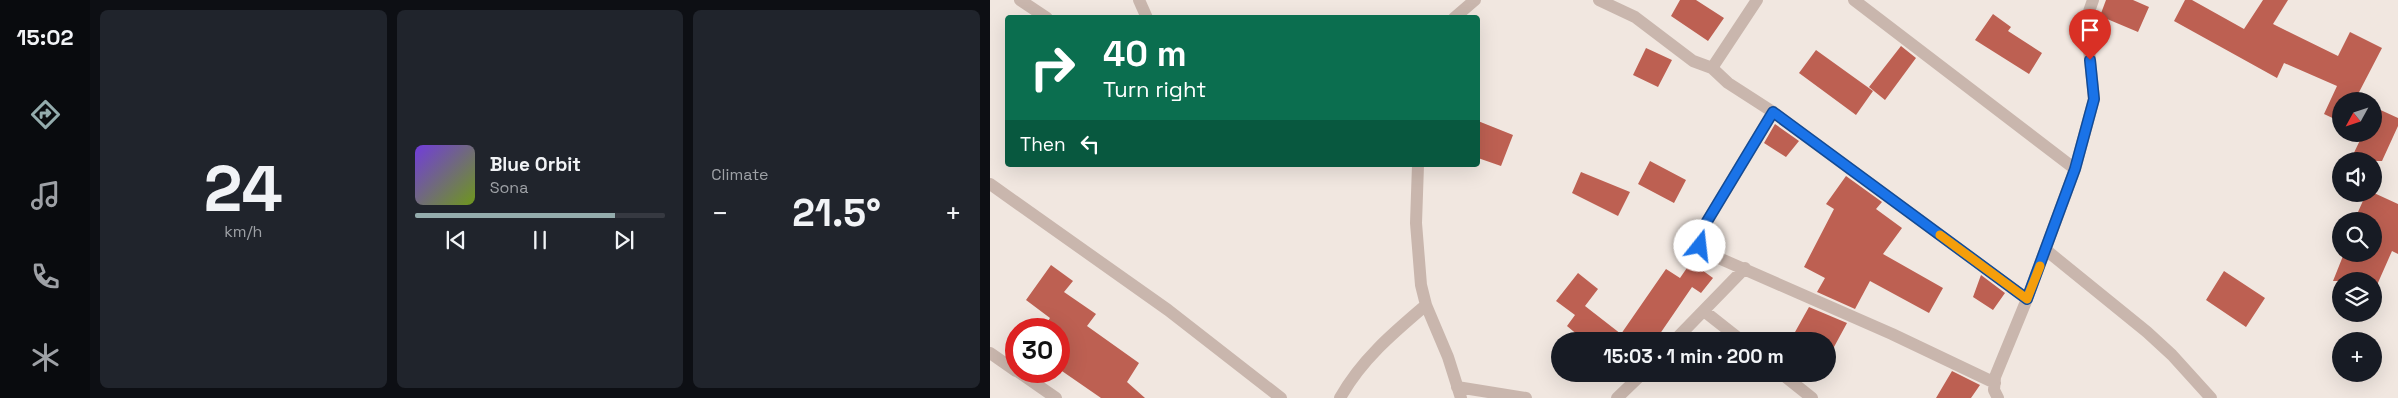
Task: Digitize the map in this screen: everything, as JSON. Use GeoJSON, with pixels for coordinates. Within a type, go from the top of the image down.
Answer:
{"type":"FeatureCollection","features":[{"type":"Feature","properties":{"kind":"street"},"geometry":{"type":"LineString","coordinates":[[1020,0],[1042,15]]}},
{"type":"Feature","properties":{"kind":"street"},"geometry":{"type":"LineString","coordinates":[[1139,0],[1146,15]]}},
{"type":"Feature","properties":{"kind":"street"},"geometry":{"type":"LineString","coordinates":[[1458,15],[1475,0]]}},
{"type":"Feature","properties":{"kind":"street"},"geometry":{"type":"LineString","coordinates":[[1599,0],[1635,17],[1692,61],[1712,68],[1728,83],[1773,112],[2027,299]]}},
{"type":"Feature","properties":{"kind":"street"},"geometry":{"type":"LineString","coordinates":[[1712,68],[1757,0]]}},
{"type":"Feature","properties":{"kind":"street"},"geometry":{"type":"LineString","coordinates":[[1854,0],[2075,169]]}},
{"type":"Feature","properties":{"kind":"street"},"geometry":{"type":"LineString","coordinates":[[1998,398],[1994,390],[1995,377],[2046,250],[2075,169],[2094,99],[2086,20],[2093,0]]}},
{"type":"Feature","properties":{"kind":"street"},"geometry":{"type":"LineString","coordinates":[[1773,112],[1700,233],[1700,246],[1705,252],[1892,334],[1994,383]]}},
{"type":"Feature","properties":{"kind":"street"},"geometry":{"type":"LineString","coordinates":[[1418,167],[1416,223],[1421,285],[1426,306],[1448,357],[1459,393],[1526,398]]}},
{"type":"Feature","properties":{"kind":"street"},"geometry":{"type":"LineString","coordinates":[[990,184],[1168,310],[1282,398]]}},
{"type":"Feature","properties":{"kind":"street"},"geometry":{"type":"LineString","coordinates":[[2046,250],[2147,332],[2172,355],[2211,398]]}},
{"type":"Feature","properties":{"kind":"street"},"geometry":{"type":"LineString","coordinates":[[1683,332],[1745,268]]}},
{"type":"Feature","properties":{"kind":"street"},"geometry":{"type":"LineString","coordinates":[[1340,398],[1360,367],[1378,347],[1426,306]]}},
{"type":"Feature","properties":{"kind":"street"},"geometry":{"type":"LineString","coordinates":[[1704,311],[1731,332]]}},
{"type":"Feature","properties":{"kind":"street"},"geometry":{"type":"LineString","coordinates":[[990,353],[1005,363]]}},
{"type":"Feature","properties":{"kind":"street"},"geometry":{"type":"LineString","coordinates":[[1617,398],[1634,382]]}},
{"type":"Feature","properties":{"kind":"street"},"geometry":{"type":"LineString","coordinates":[[1792,382],[1812,398]]}},
{"type":"Feature","properties":{"kind":"street"},"geometry":{"type":"LineString","coordinates":[[1034,383],[1056,398]]}},
{"type":"Feature","properties":{"kind":"building"},"geometry":{"type":"Polygon","coordinates":[[[1680,0],[1696,0],[1724,18],[1708,41],[1671,16],[1680,0]]]}},
{"type":"Feature","properties":{"kind":"building"},"geometry":{"type":"Polygon","coordinates":[[[2106,0],[2133,0],[2149,7],[2138,32],[2100,16],[2106,0]]]}},
{"type":"Feature","properties":{"kind":"building"},"geometry":{"type":"Polygon","coordinates":[[[2185,0],[2192,0],[2244,29],[2263,0],[2288,0],[2273,24],[2338,56],[2350,32],[2382,48],[2359,92],[2334,92],[2337,86],[2284,63],[2277,78],[2174,21],[2185,0]]]}},
{"type":"Feature","properties":{"kind":"building"},"geometry":{"type":"Polygon","coordinates":[[[1993,14],[2011,27],[2008,31],[2042,53],[2029,74],[1975,40],[1993,14]]]}},
{"type":"Feature","properties":{"kind":"building"},"geometry":{"type":"Polygon","coordinates":[[[1901,46],[1916,58],[1885,100],[1869,87],[1901,46]]]}},
{"type":"Feature","properties":{"kind":"building"},"geometry":{"type":"Polygon","coordinates":[[[1646,48],[1672,60],[1658,87],[1633,75],[1646,48]]]}},
{"type":"Feature","properties":{"kind":"building"},"geometry":{"type":"Polygon","coordinates":[[[1816,50],[1873,91],[1856,115],[1799,73],[1816,50]]]}},
{"type":"Feature","properties":{"kind":"building"},"geometry":{"type":"Polygon","coordinates":[[[2332,97],[2332,118],[2324,114],[2332,97]]]}},
{"type":"Feature","properties":{"kind":"building"},"geometry":{"type":"Polygon","coordinates":[[[2382,111],[2398,118],[2398,126],[2382,161],[2382,152],[2354,152],[2359,142],[2382,142],[2382,111]]]}},
{"type":"Feature","properties":{"kind":"building"},"geometry":{"type":"Polygon","coordinates":[[[1480,122],[1513,135],[1501,166],[1480,159],[1480,122]]]}},
{"type":"Feature","properties":{"kind":"building"},"geometry":{"type":"Polygon","coordinates":[[[1775,124],[1799,141],[1786,157],[1764,143],[1775,124]]]}},
{"type":"Feature","properties":{"kind":"building"},"geometry":{"type":"Polygon","coordinates":[[[1650,161],[1686,180],[1674,203],[1638,184],[1650,161]]]}},
{"type":"Feature","properties":{"kind":"building"},"geometry":{"type":"Polygon","coordinates":[[[1581,172],[1630,192],[1618,216],[1572,193],[1581,172]]]}},
{"type":"Feature","properties":{"kind":"building"},"geometry":{"type":"Polygon","coordinates":[[[1846,176],[1882,202],[1876,209],[1902,228],[1883,254],[1943,288],[1929,313],[1870,281],[1855,309],[1817,292],[1825,278],[1804,267],[1834,209],[1826,204],[1846,176]]]}},
{"type":"Feature","properties":{"kind":"building"},"geometry":{"type":"Polygon","coordinates":[[[2382,197],[2398,204],[2398,254],[2392,251],[2382,274],[2382,272],[2337,272],[2341,262],[2382,262],[2382,212],[2358,212],[2362,202],[2382,202],[2382,197]]]}},
{"type":"Feature","properties":{"kind":"building"},"geometry":{"type":"Polygon","coordinates":[[[1691,262],[1713,278],[1701,293],[1692,287],[1661,332],[1622,332],[1666,269],[1680,278],[1691,262]]]}},
{"type":"Feature","properties":{"kind":"building"},"geometry":{"type":"Polygon","coordinates":[[[1051,265],[1073,281],[1064,292],[1096,314],[1087,326],[1139,363],[1127,382],[1145,398],[1101,398],[1070,377],[1070,318],[1050,318],[1026,300],[1051,265]]]}},
{"type":"Feature","properties":{"kind":"building"},"geometry":{"type":"Polygon","coordinates":[[[2224,271],[2265,298],[2246,327],[2206,300],[2224,271]]]}},
{"type":"Feature","properties":{"kind":"building"},"geometry":{"type":"Polygon","coordinates":[[[1578,273],[1598,289],[1585,306],[1618,332],[1574,332],[1567,326],[1575,315],[1556,301],[1578,273]]]}},
{"type":"Feature","properties":{"kind":"building"},"geometry":{"type":"Polygon","coordinates":[[[1981,275],[2005,293],[1993,310],[1973,297],[1981,275]]]}},
{"type":"Feature","properties":{"kind":"building"},"geometry":{"type":"Polygon","coordinates":[[[1809,307],[1847,323],[1836,343],[1836,332],[1795,332],[1809,307]]]}},
{"type":"Feature","properties":{"kind":"building"},"geometry":{"type":"Polygon","coordinates":[[[1952,371],[1980,385],[1971,398],[1936,398],[1952,371]]]}},
{"type":"Feature","properties":{"kind":"slow traffic"},"geometry":{"type":"LineString","coordinates":[[1940,235],[2027,299],[2040,266]]}},
{"type":"Feature","properties":{"kind":"route"},"geometry":{"type":"LineString","coordinates":[[1700,246],[1700,233],[1773,112],[2027,299],[2075,169],[2094,99],[2090,60]]}}]}
